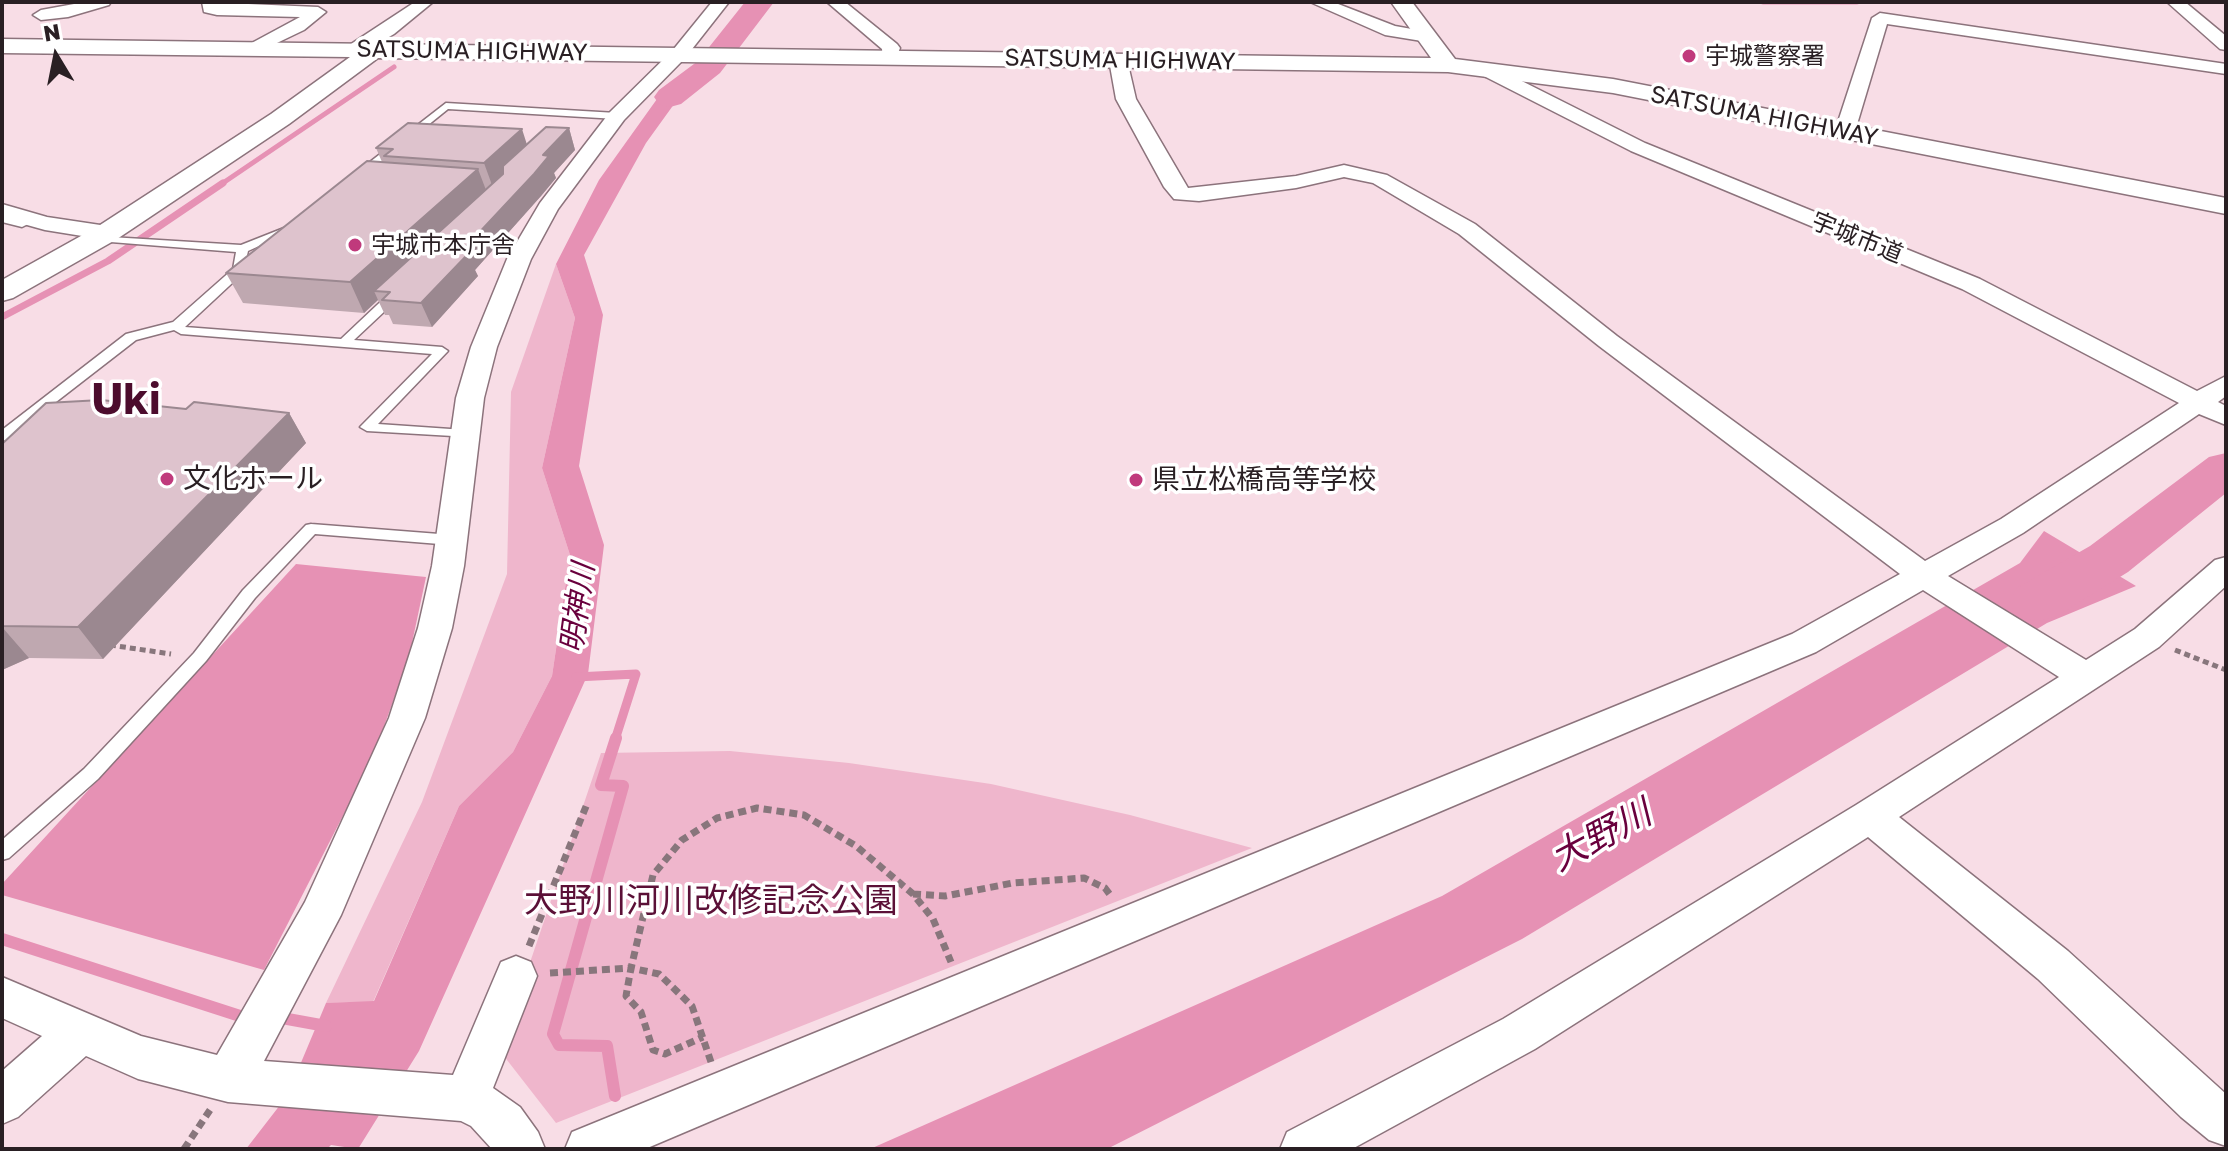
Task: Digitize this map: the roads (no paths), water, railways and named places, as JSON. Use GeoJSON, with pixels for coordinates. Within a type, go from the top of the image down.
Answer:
{"type":"FeatureCollection","features":[{"type":"Feature","properties":{"kind":"street"},"geometry":{"type":"LineString","coordinates":[[41,15],[103,2]]}},
{"type":"Feature","properties":{"kind":"street"},"geometry":{"type":"LineString","coordinates":[[210,2],[210,8],[217,10],[318,12],[254,49]]}},
{"type":"Feature","properties":{"kind":"street"},"geometry":{"type":"LineString","coordinates":[[2,292],[108,237],[280,119],[425,2]]}},
{"type":"Feature","properties":{"kind":"street"},"geometry":{"type":"LineString","coordinates":[[236,1081],[313,929],[372,803],[407,718],[435,628],[452,540],[465,434],[484,347],[519,259],[548,208],[617,116],[682,54],[721,2]]}},
{"type":"Feature","properties":{"kind":"street"},"geometry":{"type":"LineString","coordinates":[[835,2],[891,48],[889,57]]}},
{"type":"Feature","properties":{"kind":"street"},"geometry":{"type":"LineString","coordinates":[[1318,2],[1391,31],[1428,37]]}},
{"type":"Feature","properties":{"kind":"street"},"geometry":{"type":"LineString","coordinates":[[1401,2],[1448,65]]}},
{"type":"Feature","properties":{"kind":"street"},"geometry":{"type":"LineString","coordinates":[[2175,2],[2226,45]]}},
{"type":"Feature","properties":{"kind":"street"},"geometry":{"type":"LineString","coordinates":[[1845,131],[1880,18],[2226,69]]}},
{"type":"Feature","properties":{"kind":"street","name":"SATSUMA HIGHWAY"},"geometry":{"type":"LineString","coordinates":[[2,46],[1448,65],[1613,86],[2226,206]]}},
{"type":"Feature","properties":{"kind":"street"},"geometry":{"type":"LineString","coordinates":[[1118,60],[1126,99],[1175,187],[1182,194],[1199,195],[1296,182],[1344,171],[1380,179],[1467,229],[1608,341],[1931,580],[2086,677]]}},
{"type":"Feature","properties":{"kind":"street","name":"宇城市道"},"geometry":{"type":"LineString","coordinates":[[1484,69],[1638,147],[1971,284],[2214,403]]}},
{"type":"Feature","properties":{"kind":"street"},"geometry":{"type":"LineString","coordinates":[[2,211],[108,237]]}},
{"type":"Feature","properties":{"kind":"street"},"geometry":{"type":"LineString","coordinates":[[589,1149],[1804,643],[1931,580],[2012,526],[2214,403]]}},
{"type":"Feature","properties":{"kind":"street"},"geometry":{"type":"LineString","coordinates":[[1304,1149],[1519,1034],[1870,816],[2147,638],[2226,568]]}},
{"type":"Feature","properties":{"kind":"street"},"geometry":{"type":"LineString","coordinates":[[1870,816],[2053,965],[2197,1101],[2226,1123]]}},
{"type":"Feature","properties":{"kind":"street"},"geometry":{"type":"LineString","coordinates":[[453,1097],[536,974]]}},
{"type":"Feature","properties":{"kind":"street"},"geometry":{"type":"LineString","coordinates":[[2,997],[138,1057],[236,1081],[453,1097],[487,1110],[503,1124],[521,1149]]}},
{"type":"Feature","properties":{"kind":"street"},"geometry":{"type":"LineString","coordinates":[[2,1101],[79,1033]]}},
{"type":"Feature","properties":{"kind":"lane"},"geometry":{"type":"LineString","coordinates":[[365,183],[351,182],[446,106],[575,119],[617,116]]}},
{"type":"Feature","properties":{"kind":"lane"},"geometry":{"type":"LineString","coordinates":[[408,138],[424,138]]}},
{"type":"Feature","properties":{"kind":"lane"},"geometry":{"type":"LineString","coordinates":[[2,219],[22,224],[32,219]]}},
{"type":"Feature","properties":{"kind":"lane"},"geometry":{"type":"LineString","coordinates":[[108,237],[242,249],[284,233],[295,225]]}},
{"type":"Feature","properties":{"kind":"lane"},"geometry":{"type":"LineString","coordinates":[[2,437],[131,337],[177,325],[239,270],[242,249]]}},
{"type":"Feature","properties":{"kind":"lane"},"geometry":{"type":"LineString","coordinates":[[344,343],[413,278]]}},
{"type":"Feature","properties":{"kind":"lane"},"geometry":{"type":"LineString","coordinates":[[177,325],[189,331],[442,351],[367,427],[465,434]]}},
{"type":"Feature","properties":{"kind":"lane"},"geometry":{"type":"LineString","coordinates":[[2,852],[91,774],[200,657],[249,594],[311,529],[452,540]]}},
{"type":"Feature","properties":{"kind":"water"},"geometry":{"type":"Polygon","coordinates":[[[706,62],[724,63],[677,100],[646,143],[584,255],[603,315],[579,466],[604,545],[588,674],[419,1051],[358,1149],[331,1145],[327,1149],[246,1149],[287,1096],[326,1003],[374,1001],[459,806],[513,752],[552,676],[570,555],[542,468],[575,318],[556,264],[599,180],[657,99],[706,62]]]}},
{"type":"Feature","properties":{"kind":"water"},"geometry":{"type":"Polygon","coordinates":[[[2044,531],[2136,586],[2047,623],[1522,939],[1107,1149],[870,1149],[1442,896],[2020,563],[2044,531]]]}},
{"type":"Feature","properties":{"kind":"water"},"geometry":{"type":"Polygon","coordinates":[[[296,564],[426,577],[409,657],[373,757],[264,970],[2,895],[2,884],[296,564]]]}},
{"type":"Feature","properties":{"kind":"waterway","name":"明神川"},"geometry":{"type":"LineString","coordinates":[[670,97],[709,67],[760,2]]}},
{"type":"Feature","properties":{"kind":"waterway"},"geometry":{"type":"LineString","coordinates":[[1763,2],[1857,2]]}},
{"type":"Feature","properties":{"kind":"waterway"},"geometry":{"type":"LineString","coordinates":[[220,185],[394,67]]}},
{"type":"Feature","properties":{"kind":"waterway"},"geometry":{"type":"LineString","coordinates":[[2,317],[108,261],[223,183]]}},
{"type":"Feature","properties":{"kind":"waterway","name":"大野川"},"geometry":{"type":"LineString","coordinates":[[2037,602],[2109,559],[2226,468]]}},
{"type":"Feature","properties":{"kind":"waterway"},"geometry":{"type":"LineString","coordinates":[[576,677],[636,674],[615,740]]}},
{"type":"Feature","properties":{"kind":"waterway"},"geometry":{"type":"LineString","coordinates":[[615,1096],[607,1046],[559,1045],[553,1034],[623,786],[601,785],[616,738]]}},
{"type":"Feature","properties":{"kind":"waterway"},"geometry":{"type":"LineString","coordinates":[[2,939],[240,1016]]}},
{"type":"Feature","properties":{"kind":"waterway"},"geometry":{"type":"LineString","coordinates":[[282,1018],[326,1026]]}},
{"type":"Feature","properties":{"kind":"place","name":"宇城警察署"},"geometry":{"type":"Point","coordinates":[1689,56]}},
{"type":"Feature","properties":{"kind":"place","name":"宇城市本庁舎"},"geometry":{"type":"Point","coordinates":[355,245]}},
{"type":"Feature","properties":{"kind":"place","name":"文化ホール"},"geometry":{"type":"Point","coordinates":[167,479]}},
{"type":"Feature","properties":{"kind":"place","name":"県立松橋高等学校"},"geometry":{"type":"Point","coordinates":[1136,480]}},
{"type":"Feature","properties":{"kind":"district","name":"Uki"},"geometry":{"type":"Point","coordinates":[126,400]}},
{"type":"Feature","properties":{"kind":"park label","name":"大野川河川改修記念公園"},"geometry":{"type":"Point","coordinates":[711,901]}}]}
